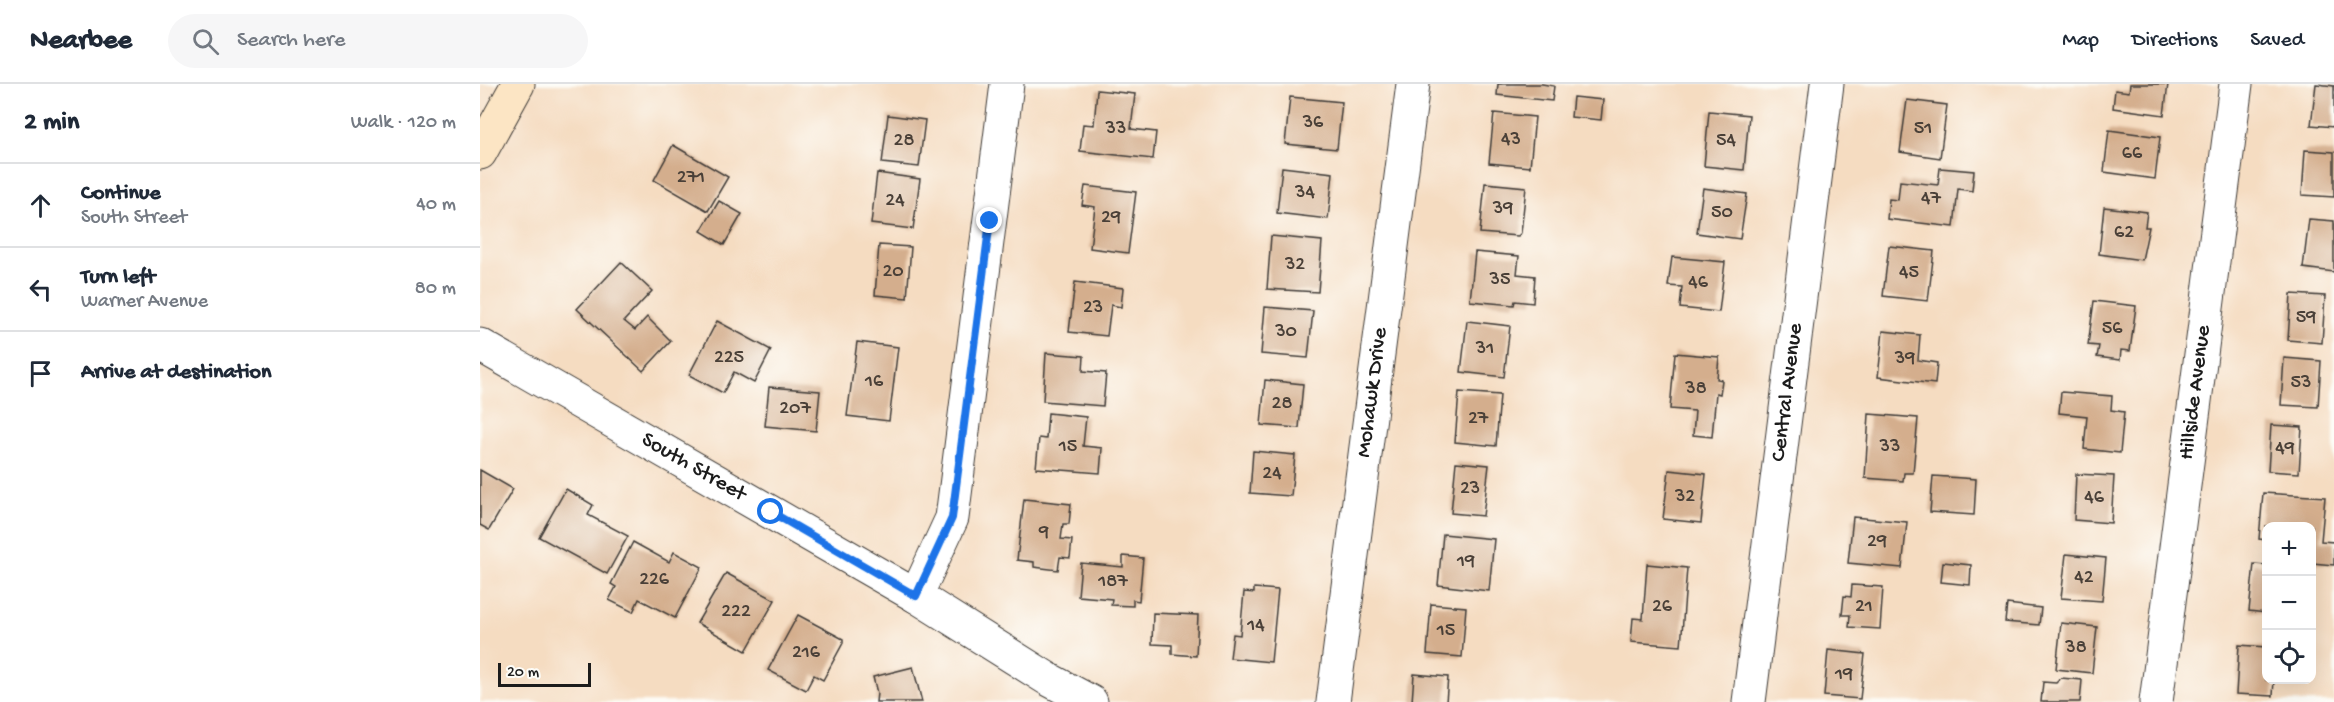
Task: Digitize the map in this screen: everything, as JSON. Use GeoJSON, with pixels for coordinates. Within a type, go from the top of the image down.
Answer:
{"type":"FeatureCollection","features":[{"type":"Feature","properties":{"kind":"main road"},"geometry":{"type":"LineString","coordinates":[[480,153],[518,84]]}},
{"type":"Feature","properties":{"kind":"street"},"geometry":{"type":"LineString","coordinates":[[916,596],[952,518],[1007,84]]}},
{"type":"Feature","properties":{"kind":"street","name":"Mohawk Drive"},"geometry":{"type":"LineString","coordinates":[[1333,702],[1413,84]]}},
{"type":"Feature","properties":{"kind":"street","name":"Central Avenue"},"geometry":{"type":"LineString","coordinates":[[1749,702],[1827,84]]}},
{"type":"Feature","properties":{"kind":"street","name":"Hillside Avenue"},"geometry":{"type":"LineString","coordinates":[[2156,702],[2236,84]]}},
{"type":"Feature","properties":{"kind":"street","name":"South Street"},"geometry":{"type":"LineString","coordinates":[[480,345],[916,596],[1042,690],[1091,702]]}},
{"type":"Feature","properties":{"kind":"building"},"geometry":{"type":"Polygon","coordinates":[[[1498,84],[1554,86],[1552,101],[1497,95],[1498,84]]]}},
{"type":"Feature","properties":{"kind":"building"},"geometry":{"type":"Polygon","coordinates":[[[2130,84],[2168,84],[2164,115],[2113,108],[2115,90],[2129,92],[2130,84]]]}},
{"type":"Feature","properties":{"kind":"building"},"geometry":{"type":"Polygon","coordinates":[[[2316,84],[2334,86],[2334,127],[2311,125],[2316,84]]]}},
{"type":"Feature","properties":{"kind":"building"},"geometry":{"type":"Polygon","coordinates":[[[1097,90],[1135,94],[1131,129],[1156,132],[1153,159],[1080,151],[1083,124],[1094,125],[1097,90]]]}},
{"type":"Feature","properties":{"kind":"building"},"geometry":{"type":"Polygon","coordinates":[[[1290,97],[1342,102],[1337,149],[1285,144],[1290,97]]]}},
{"type":"Feature","properties":{"kind":"building"},"geometry":{"type":"Polygon","coordinates":[[[1573,97],[1603,100],[1601,120],[1571,117],[1573,97]]]}},
{"type":"Feature","properties":{"kind":"building"},"geometry":{"type":"Polygon","coordinates":[[[1907,100],[1947,105],[1940,158],[1900,152],[1907,100]]]}},
{"type":"Feature","properties":{"kind":"building"},"geometry":{"type":"Polygon","coordinates":[[[1709,111],[1749,115],[1744,170],[1704,166],[1709,111]]]}},
{"type":"Feature","properties":{"kind":"building"},"geometry":{"type":"Polygon","coordinates":[[[1494,113],[1535,117],[1530,167],[1489,163],[1494,113]]]}},
{"type":"Feature","properties":{"kind":"building"},"geometry":{"type":"Polygon","coordinates":[[[888,115],[925,120],[919,167],[882,163],[888,115]]]}},
{"type":"Feature","properties":{"kind":"building"},"geometry":{"type":"Polygon","coordinates":[[[2109,130],[2160,137],[2155,179],[2104,172],[2109,130]]]}},
{"type":"Feature","properties":{"kind":"building"},"geometry":{"type":"Polygon","coordinates":[[[673,145],[728,177],[708,211],[654,180],[673,145]]]}},
{"type":"Feature","properties":{"kind":"building"},"geometry":{"type":"Polygon","coordinates":[[[2305,150],[2334,152],[2334,197],[2302,195],[2305,150]]]}},
{"type":"Feature","properties":{"kind":"building"},"geometry":{"type":"Polygon","coordinates":[[[1282,167],[1333,173],[1328,219],[1277,213],[1282,167]]]}},
{"type":"Feature","properties":{"kind":"building"},"geometry":{"type":"Polygon","coordinates":[[[1940,168],[1974,171],[1972,191],[1958,189],[1954,227],[1887,219],[1889,199],[1898,200],[1900,181],[1938,185],[1940,168]]]}},
{"type":"Feature","properties":{"kind":"building"},"geometry":{"type":"Polygon","coordinates":[[[877,173],[920,179],[913,229],[871,224],[877,173]]]}},
{"type":"Feature","properties":{"kind":"building"},"geometry":{"type":"Polygon","coordinates":[[[1485,183],[1526,187],[1521,233],[1518,236],[1480,233],[1485,183]]]}},
{"type":"Feature","properties":{"kind":"building"},"geometry":{"type":"Polygon","coordinates":[[[1085,186],[1136,192],[1128,253],[1090,248],[1095,207],[1082,205],[1085,186]]]}},
{"type":"Feature","properties":{"kind":"building"},"geometry":{"type":"Polygon","coordinates":[[[1703,188],[1747,194],[1740,239],[1697,233],[1703,188]]]}},
{"type":"Feature","properties":{"kind":"building"},"geometry":{"type":"Polygon","coordinates":[[[719,201],[742,214],[724,245],[701,231],[719,201]]]}},
{"type":"Feature","properties":{"kind":"building"},"geometry":{"type":"Polygon","coordinates":[[[2104,207],[2147,212],[2145,227],[2149,227],[2142,260],[2099,254],[2104,207]]]}},
{"type":"Feature","properties":{"kind":"building"},"geometry":{"type":"Polygon","coordinates":[[[2309,219],[2334,221],[2334,272],[2303,268],[2309,219]]]}},
{"type":"Feature","properties":{"kind":"building"},"geometry":{"type":"Polygon","coordinates":[[[1271,236],[1322,241],[1318,292],[1267,289],[1271,236]]]}},
{"type":"Feature","properties":{"kind":"building"},"geometry":{"type":"Polygon","coordinates":[[[879,245],[911,247],[907,298],[875,295],[879,245]]]}},
{"type":"Feature","properties":{"kind":"building"},"geometry":{"type":"Polygon","coordinates":[[[1889,246],[1934,251],[1928,301],[1883,296],[1889,246]]]}},
{"type":"Feature","properties":{"kind":"building"},"geometry":{"type":"Polygon","coordinates":[[[1475,252],[1519,256],[1517,274],[1535,276],[1533,303],[1515,301],[1514,305],[1470,301],[1475,252]]]}},
{"type":"Feature","properties":{"kind":"building"},"geometry":{"type":"Polygon","coordinates":[[[1672,257],[1725,262],[1719,312],[1680,308],[1682,287],[1668,286],[1672,257]]]}},
{"type":"Feature","properties":{"kind":"building"},"geometry":{"type":"Polygon","coordinates":[[[621,262],[652,291],[624,321],[635,330],[647,317],[671,341],[643,371],[577,309],[621,262]]]}},
{"type":"Feature","properties":{"kind":"building"},"geometry":{"type":"Polygon","coordinates":[[[1075,282],[1123,288],[1121,307],[1111,305],[1107,336],[1069,332],[1075,282]]]}},
{"type":"Feature","properties":{"kind":"building"},"geometry":{"type":"Polygon","coordinates":[[[2291,294],[2325,296],[2322,343],[2288,340],[2291,294]]]}},
{"type":"Feature","properties":{"kind":"building"},"geometry":{"type":"Polygon","coordinates":[[[2094,301],[2136,306],[2130,351],[2121,350],[2120,360],[2097,357],[2099,346],[2088,345],[2094,301]]]}},
{"type":"Feature","properties":{"kind":"building"},"geometry":{"type":"Polygon","coordinates":[[[1265,307],[1313,311],[1308,358],[1261,354],[1265,307]]]}},
{"type":"Feature","properties":{"kind":"building"},"geometry":{"type":"Polygon","coordinates":[[[717,321],[771,350],[754,383],[734,372],[723,393],[689,375],[717,321]]]}},
{"type":"Feature","properties":{"kind":"building"},"geometry":{"type":"Polygon","coordinates":[[[1467,321],[1510,326],[1504,377],[1461,372],[1467,321]]]}},
{"type":"Feature","properties":{"kind":"building"},"geometry":{"type":"Polygon","coordinates":[[[1883,331],[1920,335],[1918,360],[1937,363],[1935,384],[1878,377],[1883,331]]]}},
{"type":"Feature","properties":{"kind":"building"},"geometry":{"type":"Polygon","coordinates":[[[857,342],[898,347],[889,421],[847,416],[857,342]]]}},
{"type":"Feature","properties":{"kind":"building"},"geometry":{"type":"Polygon","coordinates":[[[1046,353],[1084,356],[1083,371],[1106,373],[1103,406],[1043,401],[1046,353]]]}},
{"type":"Feature","properties":{"kind":"building"},"geometry":{"type":"Polygon","coordinates":[[[1675,353],[1719,357],[1717,379],[1722,380],[1720,394],[1716,393],[1712,437],[1693,435],[1695,411],[1670,409],[1675,353]]]}},
{"type":"Feature","properties":{"kind":"building"},"geometry":{"type":"Polygon","coordinates":[[[2284,358],[2321,361],[2318,407],[2281,405],[2284,358]]]}},
{"type":"Feature","properties":{"kind":"building"},"geometry":{"type":"Polygon","coordinates":[[[1265,380],[1303,384],[1299,428],[1261,425],[1265,380]]]}},
{"type":"Feature","properties":{"kind":"building"},"geometry":{"type":"Polygon","coordinates":[[[769,387],[820,391],[816,431],[765,426],[769,387]]]}},
{"type":"Feature","properties":{"kind":"building"},"geometry":{"type":"Polygon","coordinates":[[[1459,392],[1500,395],[1496,446],[1455,442],[1459,392]]]}},
{"type":"Feature","properties":{"kind":"building"},"geometry":{"type":"Polygon","coordinates":[[[2061,392],[2112,396],[2111,410],[2124,412],[2120,453],[2084,449],[2087,416],[2059,413],[2061,392]]]}},
{"type":"Feature","properties":{"kind":"building"},"geometry":{"type":"Polygon","coordinates":[[[1048,413],[1086,417],[1083,446],[1102,448],[1100,473],[1036,468],[1039,438],[1046,439],[1048,413]]]}},
{"type":"Feature","properties":{"kind":"building"},"geometry":{"type":"Polygon","coordinates":[[[1869,414],[1918,418],[1913,473],[1904,473],[1903,481],[1865,478],[1869,414]]]}},
{"type":"Feature","properties":{"kind":"building"},"geometry":{"type":"Polygon","coordinates":[[[2271,425],[2302,427],[2299,473],[2268,471],[2271,425]]]}},
{"type":"Feature","properties":{"kind":"building"},"geometry":{"type":"Polygon","coordinates":[[[1253,451],[1295,455],[1291,496],[1250,493],[1253,451]]]}},
{"type":"Feature","properties":{"kind":"building"},"geometry":{"type":"Polygon","coordinates":[[[1456,462],[1489,465],[1483,516],[1451,513],[1456,462]]]}},
{"type":"Feature","properties":{"kind":"building"},"geometry":{"type":"Polygon","coordinates":[[[480,470],[513,489],[489,530],[480,525],[480,470]]]}},
{"type":"Feature","properties":{"kind":"building"},"geometry":{"type":"Polygon","coordinates":[[[1669,470],[1706,474],[1701,523],[1663,519],[1669,470]]]}},
{"type":"Feature","properties":{"kind":"building"},"geometry":{"type":"Polygon","coordinates":[[[2076,474],[2114,476],[2111,523],[2074,520],[2076,474]]]}},
{"type":"Feature","properties":{"kind":"building"},"geometry":{"type":"Polygon","coordinates":[[[1933,476],[1976,479],[1974,515],[1930,512],[1933,476]]]}},
{"type":"Feature","properties":{"kind":"building"},"geometry":{"type":"Polygon","coordinates":[[[566,489],[593,505],[588,515],[628,536],[607,574],[539,537],[566,489]]]}},
{"type":"Feature","properties":{"kind":"building"},"geometry":{"type":"Polygon","coordinates":[[[2263,493],[2325,497],[2321,541],[2334,542],[2334,565],[2316,563],[2316,522],[2262,522],[2262,539],[2259,539],[2263,493]]]}},
{"type":"Feature","properties":{"kind":"building"},"geometry":{"type":"Polygon","coordinates":[[[1024,499],[1071,504],[1069,524],[1063,524],[1061,539],[1072,540],[1070,558],[1060,557],[1058,570],[1034,567],[1034,562],[1017,560],[1024,499]]]}},
{"type":"Feature","properties":{"kind":"building"},"geometry":{"type":"Polygon","coordinates":[[[1853,517],[1907,522],[1902,568],[1848,563],[1853,517]]]}},
{"type":"Feature","properties":{"kind":"building"},"geometry":{"type":"Polygon","coordinates":[[[1443,534],[1494,539],[1489,591],[1438,585],[1443,534]]]}},
{"type":"Feature","properties":{"kind":"building"},"geometry":{"type":"Polygon","coordinates":[[[633,542],[669,562],[674,552],[702,567],[675,618],[639,599],[633,612],[609,600],[616,587],[611,584],[633,542]]]}},
{"type":"Feature","properties":{"kind":"building"},"geometry":{"type":"Polygon","coordinates":[[[2066,554],[2106,558],[2102,601],[2061,598],[2066,554]]]}},
{"type":"Feature","properties":{"kind":"building"},"geometry":{"type":"Polygon","coordinates":[[[1123,556],[1143,558],[1139,601],[1133,600],[1133,606],[1111,605],[1112,599],[1078,596],[1081,563],[1123,567],[1123,556]]]}},
{"type":"Feature","properties":{"kind":"building"},"geometry":{"type":"Polygon","coordinates":[[[1943,562],[1971,565],[1970,585],[1941,582],[1943,562]]]}},
{"type":"Feature","properties":{"kind":"building"},"geometry":{"type":"Polygon","coordinates":[[[1647,564],[1687,568],[1681,646],[1631,642],[1633,618],[1643,619],[1647,564]]]}},
{"type":"Feature","properties":{"kind":"building"},"geometry":{"type":"Polygon","coordinates":[[[2254,564],[2262,565],[2262,613],[2249,611],[2254,564]]]}},
{"type":"Feature","properties":{"kind":"building"},"geometry":{"type":"Polygon","coordinates":[[[726,573],[775,600],[746,651],[697,623],[726,573]]]}},
{"type":"Feature","properties":{"kind":"building"},"geometry":{"type":"Polygon","coordinates":[[[1852,585],[1883,587],[1880,629],[1849,627],[1850,615],[1842,615],[1844,596],[1851,597],[1852,585]]]}},
{"type":"Feature","properties":{"kind":"building"},"geometry":{"type":"Polygon","coordinates":[[[1254,588],[1278,590],[1271,662],[1230,658],[1233,634],[1240,635],[1244,592],[1254,593],[1254,588]]]}},
{"type":"Feature","properties":{"kind":"building"},"geometry":{"type":"Polygon","coordinates":[[[1431,604],[1466,607],[1462,657],[1427,654],[1431,604]]]}},
{"type":"Feature","properties":{"kind":"building"},"geometry":{"type":"Polygon","coordinates":[[[2007,604],[2041,608],[2039,625],[2005,622],[2007,604]]]}},
{"type":"Feature","properties":{"kind":"building"},"geometry":{"type":"Polygon","coordinates":[[[1153,613],[1198,615],[1196,656],[1172,654],[1172,645],[1152,644],[1153,613]]]}},
{"type":"Feature","properties":{"kind":"building"},"geometry":{"type":"Polygon","coordinates":[[[798,615],[843,639],[823,680],[814,675],[806,690],[768,670],[798,615]]]}},
{"type":"Feature","properties":{"kind":"building"},"geometry":{"type":"Polygon","coordinates":[[[2061,623],[2097,627],[2092,673],[2056,669],[2061,623]]]}},
{"type":"Feature","properties":{"kind":"building"},"geometry":{"type":"Polygon","coordinates":[[[2239,645],[2262,647],[2262,684],[2274,684],[2273,696],[2236,694],[2239,645]]]}},
{"type":"Feature","properties":{"kind":"building"},"geometry":{"type":"Polygon","coordinates":[[[1828,650],[1865,654],[1860,699],[1824,696],[1828,650]]]}},
{"type":"Feature","properties":{"kind":"building"},"geometry":{"type":"Polygon","coordinates":[[[913,667],[922,702],[876,702],[877,693],[873,677],[913,667]]]}},
{"type":"Feature","properties":{"kind":"building"},"geometry":{"type":"Polygon","coordinates":[[[1414,674],[1448,677],[1446,702],[1412,702],[1414,674]]]}},
{"type":"Feature","properties":{"kind":"building"},"geometry":{"type":"Polygon","coordinates":[[[2061,678],[2082,680],[2080,702],[2041,702],[2043,682],[2056,683],[2061,678]]]}},
{"type":"Feature","properties":{"kind":"route"},"geometry":{"type":"LineString","coordinates":[[771,512],[916,596],[952,518],[990,221]]}}]}
